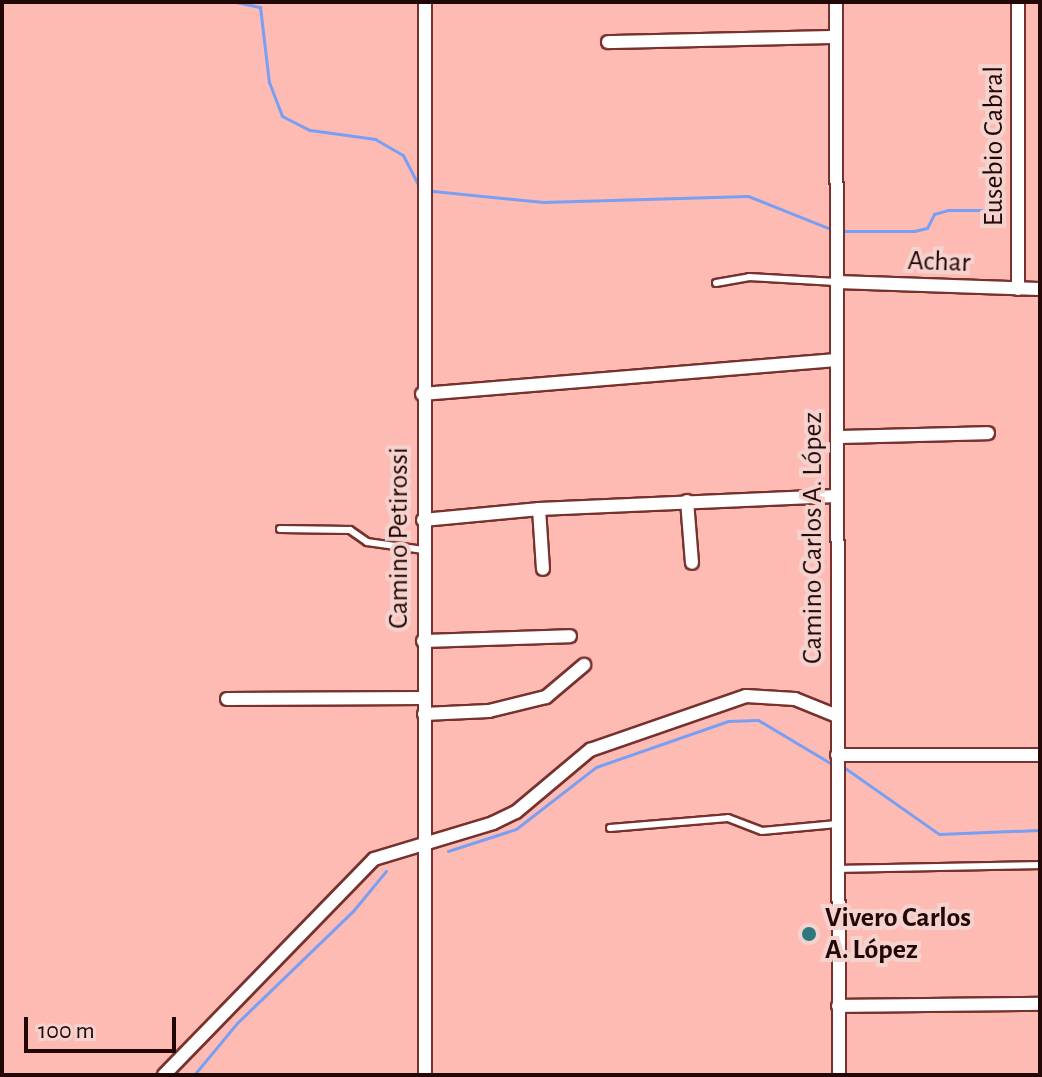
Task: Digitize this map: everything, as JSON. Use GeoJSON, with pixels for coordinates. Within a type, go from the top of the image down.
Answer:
{"type":"FeatureCollection","features":[{"type":"Feature","properties":{"kind":"street","name":"Camino Petirossi"},"geometry":{"type":"LineString","coordinates":[[425,2],[422,394],[425,1075]]}},
{"type":"Feature","properties":{"kind":"street","name":"Camino Carlos A. López"},"geometry":{"type":"LineString","coordinates":[[836,2],[839,1075]]}},
{"type":"Feature","properties":{"kind":"street","name":"Eusebio Cabral"},"geometry":{"type":"LineString","coordinates":[[1018,2],[1018,289]]}},
{"type":"Feature","properties":{"kind":"street"},"geometry":{"type":"LineString","coordinates":[[608,42],[836,37]]}},
{"type":"Feature","properties":{"kind":"street","name":"Achar"},"geometry":{"type":"LineString","coordinates":[[836,282],[1040,289]]}},
{"type":"Feature","properties":{"kind":"street"},"geometry":{"type":"LineString","coordinates":[[422,394],[837,360]]}},
{"type":"Feature","properties":{"kind":"street"},"geometry":{"type":"LineString","coordinates":[[837,437],[988,433]]}},
{"type":"Feature","properties":{"kind":"street"},"geometry":{"type":"LineString","coordinates":[[423,520],[539,509],[836,496]]}},
{"type":"Feature","properties":{"kind":"street"},"geometry":{"type":"LineString","coordinates":[[687,501],[692,563]]}},
{"type":"Feature","properties":{"kind":"street"},"geometry":{"type":"LineString","coordinates":[[539,509],[543,569]]}},
{"type":"Feature","properties":{"kind":"street"},"geometry":{"type":"LineString","coordinates":[[423,641],[570,636]]}},
{"type":"Feature","properties":{"kind":"street"},"geometry":{"type":"LineString","coordinates":[[424,714],[489,711],[546,697],[584,665]]}},
{"type":"Feature","properties":{"kind":"street"},"geometry":{"type":"LineString","coordinates":[[164,1075],[374,859],[516,812],[590,750],[746,696],[795,699],[837,716]]}},
{"type":"Feature","properties":{"kind":"street"},"geometry":{"type":"LineString","coordinates":[[227,699],[423,698]]}},
{"type":"Feature","properties":{"kind":"street"},"geometry":{"type":"LineString","coordinates":[[837,755],[1040,755]]}},
{"type":"Feature","properties":{"kind":"street"},"geometry":{"type":"LineString","coordinates":[[838,1006],[1040,1004]]}},
{"type":"Feature","properties":{"kind":"lane"},"geometry":{"type":"LineString","coordinates":[[716,283],[749,277],[836,282]]}},
{"type":"Feature","properties":{"kind":"lane"},"geometry":{"type":"LineString","coordinates":[[280,529],[350,530],[367,542],[423,550]]}},
{"type":"Feature","properties":{"kind":"lane"},"geometry":{"type":"LineString","coordinates":[[610,828],[728,818],[762,831],[837,824]]}},
{"type":"Feature","properties":{"kind":"lane"},"geometry":{"type":"LineString","coordinates":[[837,869],[1040,865]]}},
{"type":"Feature","properties":{"kind":"waterway"},"geometry":{"type":"LineString","coordinates":[[236,2],[260,7],[269,82],[282,116],[310,130],[375,139],[403,155],[418,185]]}},
{"type":"Feature","properties":{"kind":"waterway"},"geometry":{"type":"LineString","coordinates":[[433,191],[543,202],[748,196],[828,228]]}},
{"type":"Feature","properties":{"kind":"waterway"},"geometry":{"type":"LineString","coordinates":[[845,231],[914,231],[927,228],[934,214],[948,210],[1002,210]]}},
{"type":"Feature","properties":{"kind":"waterway"},"geometry":{"type":"LineString","coordinates":[[448,851],[516,829],[596,767],[728,721],[758,720],[830,763]]}},
{"type":"Feature","properties":{"kind":"waterway"},"geometry":{"type":"LineString","coordinates":[[845,768],[939,834],[1040,830]]}},
{"type":"Feature","properties":{"kind":"waterway"},"geometry":{"type":"LineString","coordinates":[[194,1075],[237,1023],[353,911],[386,871]]}},
{"type":"Feature","properties":{"kind":"place","name":"Vivero Carlos A. López"},"geometry":{"type":"Point","coordinates":[809,934]}}]}
